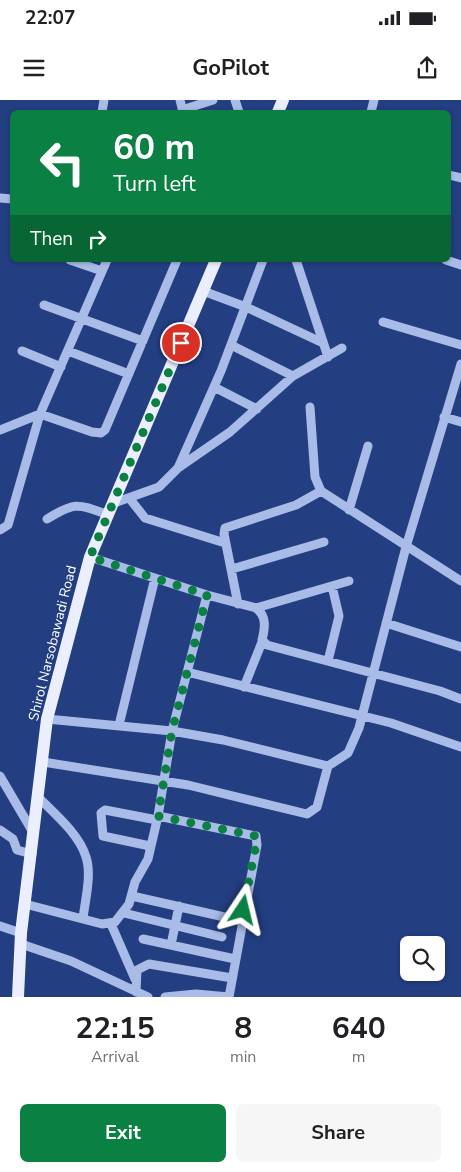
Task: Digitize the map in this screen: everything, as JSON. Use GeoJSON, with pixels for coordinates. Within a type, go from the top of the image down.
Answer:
{"type":"FeatureCollection","features":[{"type":"Feature","properties":{"kind":"main road","name":"Shirol Narsobawadi Road"},"geometry":{"type":"LineString","coordinates":[[18,997],[21,939],[47,719],[90,557],[112,509],[215,262]]}},
{"type":"Feature","properties":{"kind":"street"},"geometry":{"type":"LineString","coordinates":[[186,110],[213,100]]}},
{"type":"Feature","properties":{"kind":"street"},"geometry":{"type":"LineString","coordinates":[[76,262],[102,271]]}},
{"type":"Feature","properties":{"kind":"street"},"geometry":{"type":"LineString","coordinates":[[0,530],[8,525],[40,414],[106,262]]}},
{"type":"Feature","properties":{"kind":"street"},"geometry":{"type":"LineString","coordinates":[[0,430],[40,414],[92,432],[101,433],[105,430],[176,262]]}},
{"type":"Feature","properties":{"kind":"street"},"geometry":{"type":"LineString","coordinates":[[178,468],[214,387],[262,262]]}},
{"type":"Feature","properties":{"kind":"street"},"geometry":{"type":"LineString","coordinates":[[297,262],[328,357]]}},
{"type":"Feature","properties":{"kind":"street"},"geometry":{"type":"LineString","coordinates":[[202,291],[246,307],[323,343]]}},
{"type":"Feature","properties":{"kind":"street"},"geometry":{"type":"LineString","coordinates":[[44,304],[143,341]]}},
{"type":"Feature","properties":{"kind":"street"},"geometry":{"type":"LineString","coordinates":[[384,322],[461,345]]}},
{"type":"Feature","properties":{"kind":"street"},"geometry":{"type":"LineString","coordinates":[[231,344],[293,376]]}},
{"type":"Feature","properties":{"kind":"street"},"geometry":{"type":"LineString","coordinates":[[47,519],[66,507],[78,505],[112,509],[159,487],[178,468],[230,432],[258,409],[293,376],[342,348]]}},
{"type":"Feature","properties":{"kind":"street"},"geometry":{"type":"LineString","coordinates":[[22,350],[61,367]]}},
{"type":"Feature","properties":{"kind":"street"},"geometry":{"type":"LineString","coordinates":[[68,351],[128,374]]}},
{"type":"Feature","properties":{"kind":"street"},"geometry":{"type":"LineString","coordinates":[[43,762],[225,793],[307,814],[317,807],[328,766],[348,753],[354,744],[406,547],[461,364]]}},
{"type":"Feature","properties":{"kind":"street"},"geometry":{"type":"LineString","coordinates":[[214,387],[258,409]]}},
{"type":"Feature","properties":{"kind":"street"},"geometry":{"type":"LineString","coordinates":[[310,407],[315,477],[321,491],[461,581]]}},
{"type":"Feature","properties":{"kind":"street"},"geometry":{"type":"LineString","coordinates":[[444,417],[461,422]]}},
{"type":"Feature","properties":{"kind":"street"},"geometry":{"type":"LineString","coordinates":[[349,510],[368,446]]}},
{"type":"Feature","properties":{"kind":"street"},"geometry":{"type":"LineString","coordinates":[[238,604],[224,530],[227,526],[296,505],[321,491]]}},
{"type":"Feature","properties":{"kind":"street"},"geometry":{"type":"LineString","coordinates":[[130,499],[145,518],[225,543]]}},
{"type":"Feature","properties":{"kind":"street"},"geometry":{"type":"LineString","coordinates":[[232,569],[324,542]]}},
{"type":"Feature","properties":{"kind":"street"},"geometry":{"type":"LineString","coordinates":[[90,557],[207,595],[256,608],[349,581]]}},
{"type":"Feature","properties":{"kind":"street"},"geometry":{"type":"LineString","coordinates":[[119,725],[155,578]]}},
{"type":"Feature","properties":{"kind":"street"},"geometry":{"type":"LineString","coordinates":[[328,661],[339,616],[332,586]]}},
{"type":"Feature","properties":{"kind":"street"},"geometry":{"type":"LineString","coordinates":[[111,924],[124,913],[132,896],[135,882],[146,865],[158,818],[172,731],[207,595]]}},
{"type":"Feature","properties":{"kind":"street"},"geometry":{"type":"LineString","coordinates":[[244,687],[262,642],[265,622],[260,611],[256,608]]}},
{"type":"Feature","properties":{"kind":"street"},"geometry":{"type":"LineString","coordinates":[[386,623],[461,647]]}},
{"type":"Feature","properties":{"kind":"street"},"geometry":{"type":"LineString","coordinates":[[262,642],[440,691],[461,699]]}},
{"type":"Feature","properties":{"kind":"street"},"geometry":{"type":"LineString","coordinates":[[187,672],[391,723],[461,747]]}},
{"type":"Feature","properties":{"kind":"street"},"geometry":{"type":"LineString","coordinates":[[47,719],[172,731],[223,740],[328,766]]}},
{"type":"Feature","properties":{"kind":"street"},"geometry":{"type":"LineString","coordinates":[[0,776],[2,786],[34,834]]}},
{"type":"Feature","properties":{"kind":"street"},"geometry":{"type":"LineString","coordinates":[[38,798],[63,823],[86,857],[88,876],[83,919]]}},
{"type":"Feature","properties":{"kind":"street"},"geometry":{"type":"LineString","coordinates":[[150,846],[103,836],[101,834],[102,813],[105,810],[256,836],[229,997],[196,994],[165,997]]}},
{"type":"Feature","properties":{"kind":"street"},"geometry":{"type":"LineString","coordinates":[[0,830],[13,839],[18,850],[32,854]]}},
{"type":"Feature","properties":{"kind":"street"},"geometry":{"type":"LineString","coordinates":[[132,896],[242,921]]}},
{"type":"Feature","properties":{"kind":"street"},"geometry":{"type":"LineString","coordinates":[[25,904],[111,924]]}},
{"type":"Feature","properties":{"kind":"street"},"geometry":{"type":"LineString","coordinates":[[171,945],[179,906]]}},
{"type":"Feature","properties":{"kind":"street"},"geometry":{"type":"LineString","coordinates":[[124,913],[222,937]]}},
{"type":"Feature","properties":{"kind":"street"},"geometry":{"type":"LineString","coordinates":[[111,924],[136,979]]}},
{"type":"Feature","properties":{"kind":"street"},"geometry":{"type":"LineString","coordinates":[[0,926],[21,939],[148,997]]}},
{"type":"Feature","properties":{"kind":"street"},"geometry":{"type":"LineString","coordinates":[[144,940],[235,959]]}},
{"type":"Feature","properties":{"kind":"street"},"geometry":{"type":"LineString","coordinates":[[136,992],[137,970],[149,964],[232,978]]}},
{"type":"Feature","properties":{"kind":"route"},"geometry":{"type":"LineString","coordinates":[[181,343],[90,557],[207,595],[172,731],[158,816],[256,836],[257,841],[243,910]]}}]}
